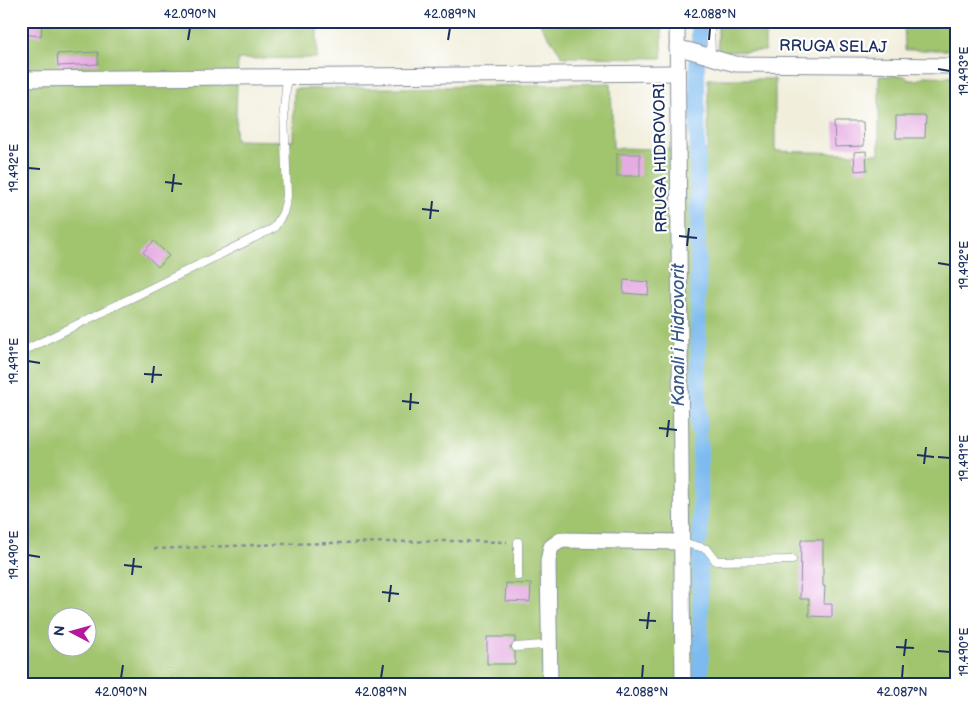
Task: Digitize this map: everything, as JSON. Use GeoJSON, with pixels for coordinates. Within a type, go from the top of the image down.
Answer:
{"type":"FeatureCollection","features":[{"type":"Feature","properties":{"kind":"street","name":"RRUGA HIDROVORI"},"geometry":{"type":"LineString","coordinates":[[677,21],[683,684]]}},
{"type":"Feature","properties":{"kind":"street","name":"RRUGA SELAJ"},"geometry":{"type":"LineString","coordinates":[[677,48],[736,64],[957,66]]}},
{"type":"Feature","properties":{"kind":"street"},"geometry":{"type":"LineString","coordinates":[[21,79],[677,73]]}},
{"type":"Feature","properties":{"kind":"street"},"geometry":{"type":"LineString","coordinates":[[550,684],[548,561],[551,547],[561,540],[682,542]]}},
{"type":"Feature","properties":{"kind":"lane"},"geometry":{"type":"LineString","coordinates":[[710,21],[710,58]]}},
{"type":"Feature","properties":{"kind":"lane"},"geometry":{"type":"LineString","coordinates":[[21,352],[274,228],[283,213],[287,197],[284,111],[287,77]]}},
{"type":"Feature","properties":{"kind":"lane"},"geometry":{"type":"LineString","coordinates":[[518,542],[518,576]]}},
{"type":"Feature","properties":{"kind":"lane"},"geometry":{"type":"LineString","coordinates":[[682,542],[707,549],[716,561],[792,560]]}},
{"type":"Feature","properties":{"kind":"lane"},"geometry":{"type":"LineString","coordinates":[[516,647],[543,645],[550,642]]}},
{"type":"Feature","properties":{"kind":"path"},"geometry":{"type":"LineString","coordinates":[[154,549],[281,544],[447,541],[518,542]]}},
{"type":"Feature","properties":{"kind":"green space"},"geometry":{"type":"Polygon","coordinates":[[[21,21],[317,21],[317,58],[238,59],[235,140],[293,141],[294,89],[611,83],[613,148],[708,150],[708,79],[775,79],[775,151],[879,154],[879,76],[905,76],[909,80],[918,80],[924,76],[957,77],[957,684],[21,684],[21,21]]]}},
{"type":"Feature","properties":{"kind":"green space"},"geometry":{"type":"Polygon","coordinates":[[[538,21],[662,21],[662,58],[563,57],[538,21]]]}},
{"type":"Feature","properties":{"kind":"green space"},"geometry":{"type":"Polygon","coordinates":[[[718,21],[765,21],[765,51],[718,52],[718,21]]]}},
{"type":"Feature","properties":{"kind":"green space"},"geometry":{"type":"Polygon","coordinates":[[[904,21],[957,21],[957,50],[905,50],[904,21]]]}},
{"type":"Feature","properties":{"kind":"building"},"geometry":{"type":"Polygon","coordinates":[[[21,21],[42,21],[41,36],[21,34],[21,21]]]}},
{"type":"Feature","properties":{"kind":"building"},"geometry":{"type":"Polygon","coordinates":[[[98,52],[98,64],[58,66],[57,54],[98,52]]]}},
{"type":"Feature","properties":{"kind":"building"},"geometry":{"type":"Polygon","coordinates":[[[896,116],[926,116],[925,138],[896,138],[896,116]]]}},
{"type":"Feature","properties":{"kind":"building"},"geometry":{"type":"Polygon","coordinates":[[[834,122],[863,122],[864,146],[835,147],[834,122]]]}},
{"type":"Feature","properties":{"kind":"building"},"geometry":{"type":"Polygon","coordinates":[[[866,151],[867,170],[855,171],[854,152],[866,151]]]}},
{"type":"Feature","properties":{"kind":"building"},"geometry":{"type":"Polygon","coordinates":[[[617,154],[640,154],[640,176],[617,176],[617,154]]]}},
{"type":"Feature","properties":{"kind":"building"},"geometry":{"type":"Polygon","coordinates":[[[154,241],[169,256],[158,267],[143,252],[154,241]]]}},
{"type":"Feature","properties":{"kind":"building"},"geometry":{"type":"Polygon","coordinates":[[[624,280],[649,282],[648,295],[623,293],[624,280]]]}},
{"type":"Feature","properties":{"kind":"building"},"geometry":{"type":"Polygon","coordinates":[[[801,540],[823,540],[824,604],[832,604],[832,617],[809,616],[809,599],[800,599],[801,540]]]}},
{"type":"Feature","properties":{"kind":"building"},"geometry":{"type":"Polygon","coordinates":[[[506,583],[531,584],[530,602],[505,601],[506,583]]]}},
{"type":"Feature","properties":{"kind":"building"},"geometry":{"type":"Polygon","coordinates":[[[487,637],[515,637],[515,642],[510,647],[515,652],[515,664],[487,664],[487,637]]]}},
{"type":"Feature","properties":{"kind":"waterway","name":"Kanali i Hidrovorit"},"geometry":{"type":"LineString","coordinates":[[699,21],[699,43]]}},
{"type":"Feature","properties":{"kind":"waterway","name":"Kanali i Hidrovorit"},"geometry":{"type":"LineString","coordinates":[[697,59],[699,431]]}},
{"type":"Feature","properties":{"kind":"waterway","name":"Kanali i Hidrovorit"},"geometry":{"type":"LineString","coordinates":[[700,443],[700,539]]}},
{"type":"Feature","properties":{"kind":"waterway","name":"Kanali i Hidrovorit"},"geometry":{"type":"LineString","coordinates":[[700,556],[701,684]]}}]}
